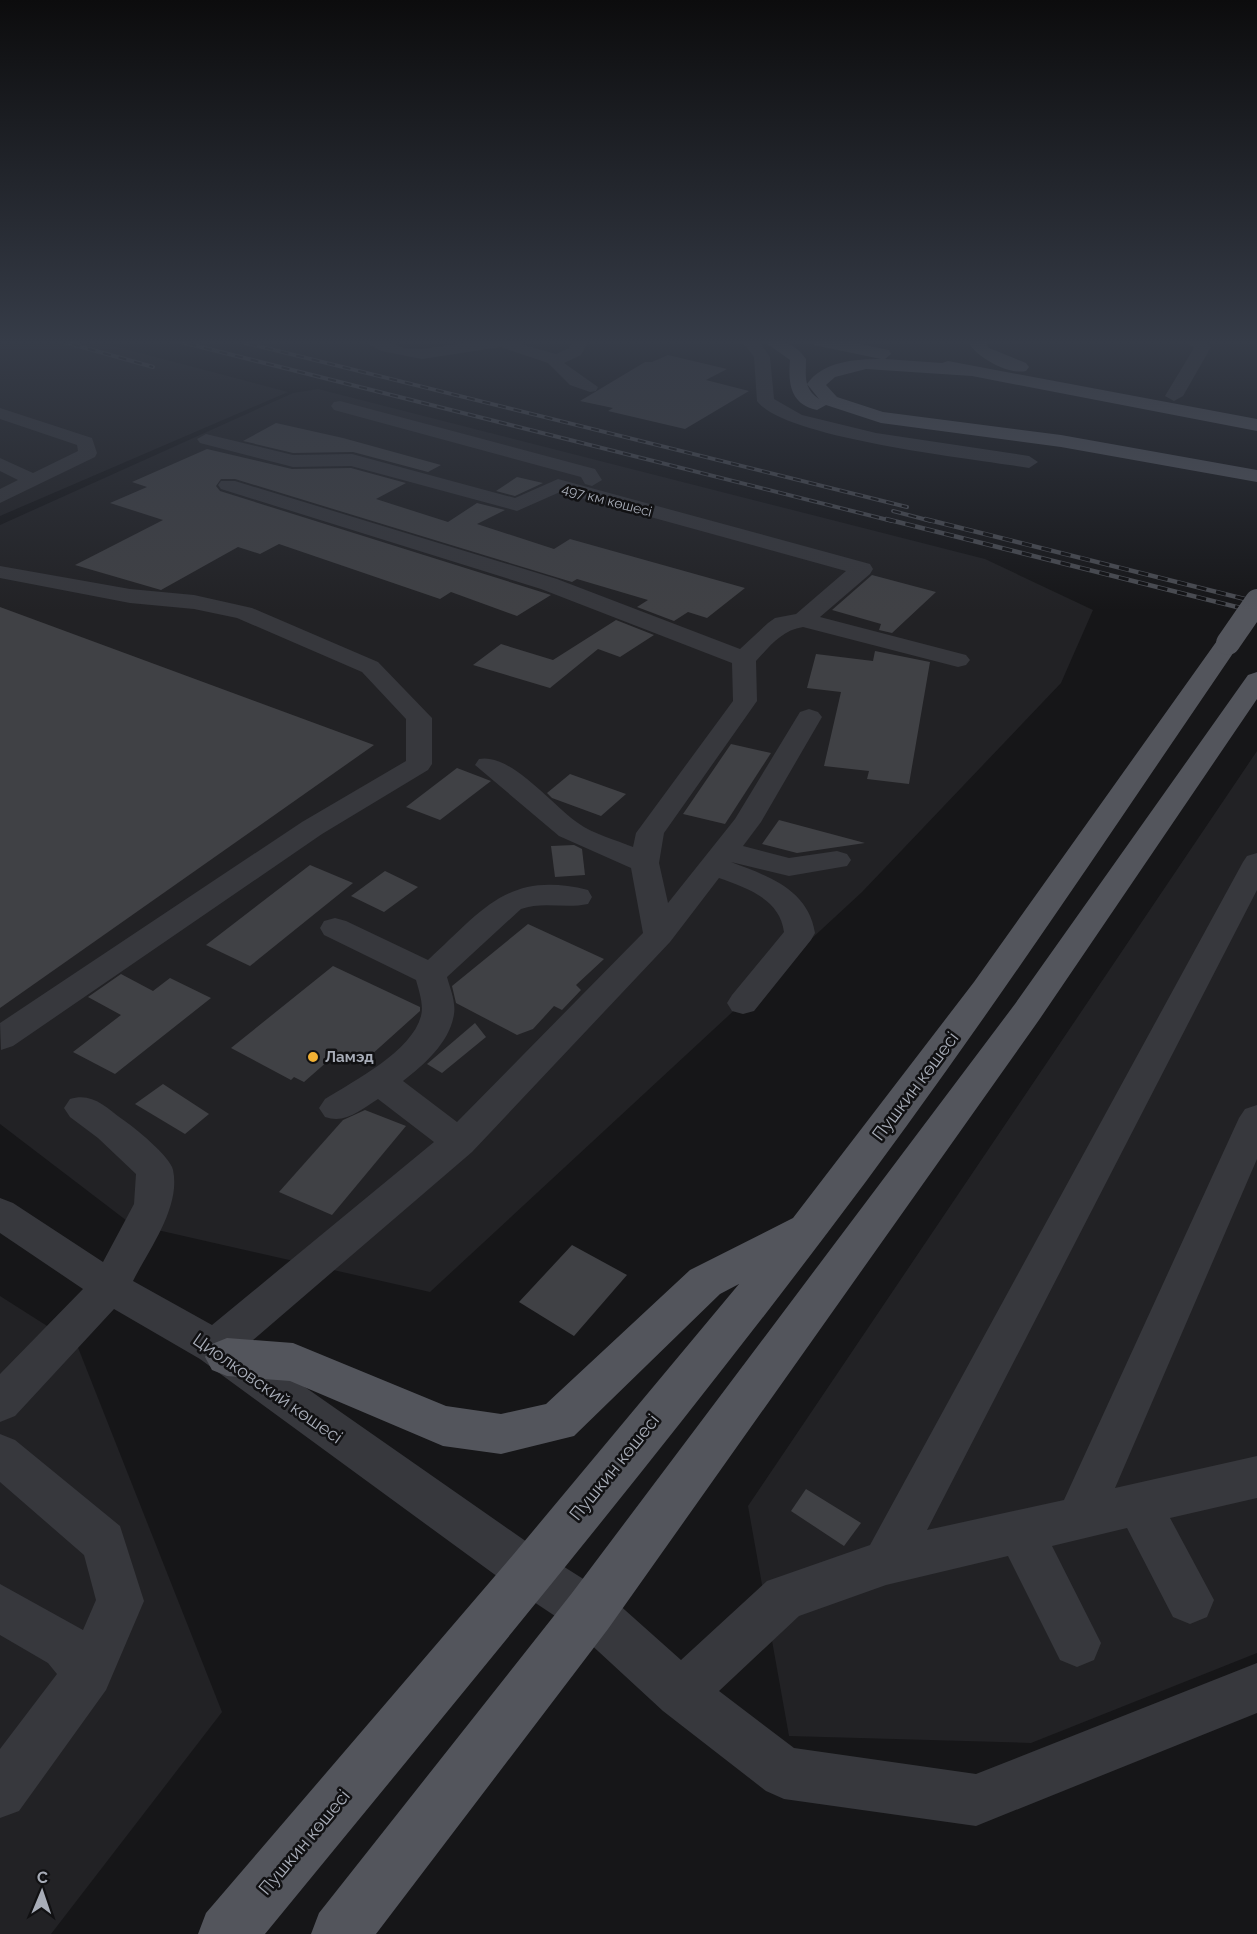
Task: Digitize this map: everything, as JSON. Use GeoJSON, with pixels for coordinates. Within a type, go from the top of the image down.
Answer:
{"type":"FeatureCollection","features":[{"type":"Feature","properties":{"kind":"main road"},"geometry":{"type":"LineString","coordinates":[[933,430],[1084,451],[1198,474],[1248,495]]}},
{"type":"Feature","properties":{"kind":"main road"},"geometry":{"type":"LineString","coordinates":[[982,430],[1072,442],[1257,476]]}},
{"type":"Feature","properties":{"kind":"main road","name":"Пушкин көшесі"},"geometry":{"type":"LineString","coordinates":[[227,1934],[530,1572],[811,1224],[986,990],[1257,601]]}},
{"type":"Feature","properties":{"kind":"main road"},"geometry":{"type":"LineString","coordinates":[[340,1934],[590,1611],[1027,1012],[1257,680]]}},
{"type":"Feature","properties":{"kind":"main road"},"geometry":{"type":"LineString","coordinates":[[221,1352],[293,1362],[443,1426],[501,1434],[558,1422],[705,1282],[811,1224]]}},
{"type":"Feature","properties":{"kind":"street"},"geometry":{"type":"LineString","coordinates":[[0,497],[88,453],[86,442],[51,430]]}},
{"type":"Feature","properties":{"kind":"street"},"geometry":{"type":"LineString","coordinates":[[430,430],[588,473],[604,498]]}},
{"type":"Feature","properties":{"kind":"street"},"geometry":{"type":"LineString","coordinates":[[843,430],[876,438],[1029,462]]}},
{"type":"Feature","properties":{"kind":"street","name":"497 км көшесі"},"geometry":{"type":"LineString","coordinates":[[206,439],[293,461],[352,460],[517,505],[558,485],[862,569],[803,620],[783,623],[744,659]]}},
{"type":"Feature","properties":{"kind":"street"},"geometry":{"type":"LineString","coordinates":[[0,464],[33,480]]}},
{"type":"Feature","properties":{"kind":"street"},"geometry":{"type":"LineString","coordinates":[[228,485],[549,584],[744,659],[745,702],[650,833],[645,863],[659,935]]}},
{"type":"Feature","properties":{"kind":"street"},"geometry":{"type":"LineString","coordinates":[[0,572],[130,596],[194,602],[244,613],[370,667],[419,718],[418,764],[312,828],[0,1038]]}},
{"type":"Feature","properties":{"kind":"street"},"geometry":{"type":"LineString","coordinates":[[803,620],[958,660]]}},
{"type":"Feature","properties":{"kind":"street"},"geometry":{"type":"LineString","coordinates":[[221,1352],[459,1142],[659,935],[747,822],[809,717]]}},
{"type":"Feature","properties":{"kind":"street"},"geometry":{"type":"LineString","coordinates":[[488,765],[513,782],[569,830],[645,863]]}},
{"type":"Feature","properties":{"kind":"street"},"geometry":{"type":"LineString","coordinates":[[719,858],[789,867],[837,860]]}},
{"type":"Feature","properties":{"kind":"street"},"geometry":{"type":"LineString","coordinates":[[719,858],[788,901],[800,921],[800,933],[743,1004]]}},
{"type":"Feature","properties":{"kind":"street"},"geometry":{"type":"LineString","coordinates":[[886,1562],[1257,862]]}},
{"type":"Feature","properties":{"kind":"street"},"geometry":{"type":"LineString","coordinates":[[430,974],[510,902],[533,894],[577,897]]}},
{"type":"Feature","properties":{"kind":"street"},"geometry":{"type":"LineString","coordinates":[[335,928],[430,974]]}},
{"type":"Feature","properties":{"kind":"street"},"geometry":{"type":"LineString","coordinates":[[337,1108],[378,1081],[423,1045],[438,1015],[430,974]]}},
{"type":"Feature","properties":{"kind":"street"},"geometry":{"type":"LineString","coordinates":[[378,1081],[459,1142]]}},
{"type":"Feature","properties":{"kind":"street"},"geometry":{"type":"LineString","coordinates":[[2,1397],[110,1287],[153,1204],[155,1170],[111,1129],[82,1108]]}},
{"type":"Feature","properties":{"kind":"street"},"geometry":{"type":"LineString","coordinates":[[1079,1518],[1257,1118]]}},
{"type":"Feature","properties":{"kind":"street","name":"Циолковский көшесі"},"geometry":{"type":"LineString","coordinates":[[0,1213],[110,1287],[221,1352],[530,1572],[590,1611],[681,1693],[784,1773],[976,1800],[1257,1688]]}},
{"type":"Feature","properties":{"kind":"street"},"geometry":{"type":"LineString","coordinates":[[0,1454],[104,1542],[120,1601],[89,1673],[0,1792]]}},
{"type":"Feature","properties":{"kind":"street"},"geometry":{"type":"LineString","coordinates":[[681,1693],[784,1598],[886,1562],[1255,1476]]}},
{"type":"Feature","properties":{"kind":"street"},"geometry":{"type":"LineString","coordinates":[[1138,1504],[1190,1600]]}},
{"type":"Feature","properties":{"kind":"street"},"geometry":{"type":"LineString","coordinates":[[1020,1531],[1077,1643]]}},
{"type":"Feature","properties":{"kind":"street"},"geometry":{"type":"LineString","coordinates":[[0,1608],[65,1646],[89,1673]]}},
{"type":"Feature","properties":{"kind":"shaded area"},"geometry":{"type":"Polygon","coordinates":[[[0,430],[199,430],[0,516],[0,430]]]}},
{"type":"Feature","properties":{"kind":"shaded area"},"geometry":{"type":"Polygon","coordinates":[[[210,430],[480,430],[985,559],[1093,610],[1061,683],[862,892],[430,1292],[131,1224],[0,1124],[0,525],[210,430]]]}},
{"type":"Feature","properties":{"kind":"shaded area"},"geometry":{"type":"Polygon","coordinates":[[[1257,751],[1257,1653],[1031,1743],[789,1736],[748,1506],[1257,751]]]}},
{"type":"Feature","properties":{"kind":"shaded area"},"geometry":{"type":"Polygon","coordinates":[[[0,1296],[77,1345],[222,1712],[51,1934],[0,1934],[0,1296]]]}},
{"type":"Feature","properties":{"kind":"building"},"geometry":{"type":"Polygon","coordinates":[[[263,430],[308,430],[441,465],[428,472],[353,452],[293,453],[243,441],[263,430]]]}},
{"type":"Feature","properties":{"kind":"building"},"geometry":{"type":"Polygon","coordinates":[[[207,449],[292,469],[351,468],[406,483],[376,499],[448,522],[477,503],[505,510],[477,524],[554,549],[570,539],[745,588],[707,618],[688,612],[674,621],[637,607],[648,600],[577,579],[572,582],[235,479],[221,479],[216,486],[220,491],[551,595],[517,616],[451,592],[440,599],[279,544],[260,554],[238,547],[161,590],[75,565],[163,520],[110,503],[147,487],[132,482],[207,449]]]}},
{"type":"Feature","properties":{"kind":"building"},"geometry":{"type":"Polygon","coordinates":[[[517,477],[543,483],[515,496],[496,491],[517,477]]]}},
{"type":"Feature","properties":{"kind":"building"},"geometry":{"type":"Polygon","coordinates":[[[872,575],[936,592],[892,633],[879,630],[881,624],[832,610],[872,575]]]}},
{"type":"Feature","properties":{"kind":"building"},"geometry":{"type":"Polygon","coordinates":[[[0,607],[374,745],[0,1008],[0,607]]]}},
{"type":"Feature","properties":{"kind":"building"},"geometry":{"type":"Polygon","coordinates":[[[616,620],[654,635],[620,657],[598,649],[550,688],[473,665],[501,644],[553,660],[616,620]]]}},
{"type":"Feature","properties":{"kind":"building"},"geometry":{"type":"Polygon","coordinates":[[[875,651],[930,662],[909,784],[867,779],[869,771],[824,766],[841,692],[807,688],[816,654],[873,661],[875,651]]]}},
{"type":"Feature","properties":{"kind":"building"},"geometry":{"type":"Polygon","coordinates":[[[731,744],[771,753],[725,824],[683,814],[731,744]]]}},
{"type":"Feature","properties":{"kind":"building"},"geometry":{"type":"Polygon","coordinates":[[[457,768],[491,781],[440,820],[406,807],[457,768]]]}},
{"type":"Feature","properties":{"kind":"building"},"geometry":{"type":"Polygon","coordinates":[[[570,774],[626,794],[601,816],[552,798],[547,793],[570,774]]]}},
{"type":"Feature","properties":{"kind":"building"},"geometry":{"type":"Polygon","coordinates":[[[779,820],[865,843],[797,853],[762,844],[779,820]]]}},
{"type":"Feature","properties":{"kind":"building"},"geometry":{"type":"Polygon","coordinates":[[[574,845],[582,849],[585,875],[555,877],[551,846],[574,845]]]}},
{"type":"Feature","properties":{"kind":"building"},"geometry":{"type":"Polygon","coordinates":[[[310,865],[353,883],[250,966],[206,945],[310,865]]]}},
{"type":"Feature","properties":{"kind":"building"},"geometry":{"type":"Polygon","coordinates":[[[385,871],[418,887],[384,912],[351,896],[385,871]]]}},
{"type":"Feature","properties":{"kind":"building"},"geometry":{"type":"Polygon","coordinates":[[[528,924],[604,959],[576,985],[581,990],[562,1010],[554,1006],[533,1029],[517,1035],[456,1003],[452,986],[528,924]]]}},
{"type":"Feature","properties":{"kind":"building"},"geometry":{"type":"Polygon","coordinates":[[[333,966],[420,1007],[420,1011],[360,1065],[337,1053],[304,1082],[294,1077],[291,1080],[231,1048],[333,966]]]}},
{"type":"Feature","properties":{"kind":"building"},"geometry":{"type":"Polygon","coordinates":[[[121,974],[153,991],[170,978],[211,998],[115,1074],[73,1052],[121,1015],[88,997],[121,974]]]}},
{"type":"Feature","properties":{"kind":"building"},"geometry":{"type":"Polygon","coordinates":[[[475,1023],[486,1037],[442,1073],[427,1064],[475,1023]]]}},
{"type":"Feature","properties":{"kind":"building"},"geometry":{"type":"Polygon","coordinates":[[[163,1084],[209,1114],[185,1134],[135,1104],[163,1084]]]}},
{"type":"Feature","properties":{"kind":"building"},"geometry":{"type":"Polygon","coordinates":[[[365,1110],[406,1126],[332,1215],[279,1192],[343,1120],[365,1110]]]}},
{"type":"Feature","properties":{"kind":"building"},"geometry":{"type":"Polygon","coordinates":[[[572,1245],[627,1275],[574,1336],[519,1302],[572,1245]]]}},
{"type":"Feature","properties":{"kind":"building"},"geometry":{"type":"Polygon","coordinates":[[[806,1489],[861,1523],[844,1546],[791,1511],[806,1489]]]}},
{"type":"Feature","properties":{"kind":"railway"},"geometry":{"type":"LineString","coordinates":[[532,430],[892,521]]}},
{"type":"Feature","properties":{"kind":"railway"},"geometry":{"type":"LineString","coordinates":[[598,430],[907,507]]}},
{"type":"Feature","properties":{"kind":"railway"},"geometry":{"type":"LineString","coordinates":[[893,511],[931,521]]}},
{"type":"Feature","properties":{"kind":"railway"},"geometry":{"type":"LineString","coordinates":[[886,519],[1257,612]]}},
{"type":"Feature","properties":{"kind":"railway"},"geometry":{"type":"LineString","coordinates":[[925,519],[1257,602]]}},
{"type":"Feature","properties":{"kind":"place","name":"Ламэд"},"geometry":{"type":"Point","coordinates":[313,1057]}}]}
